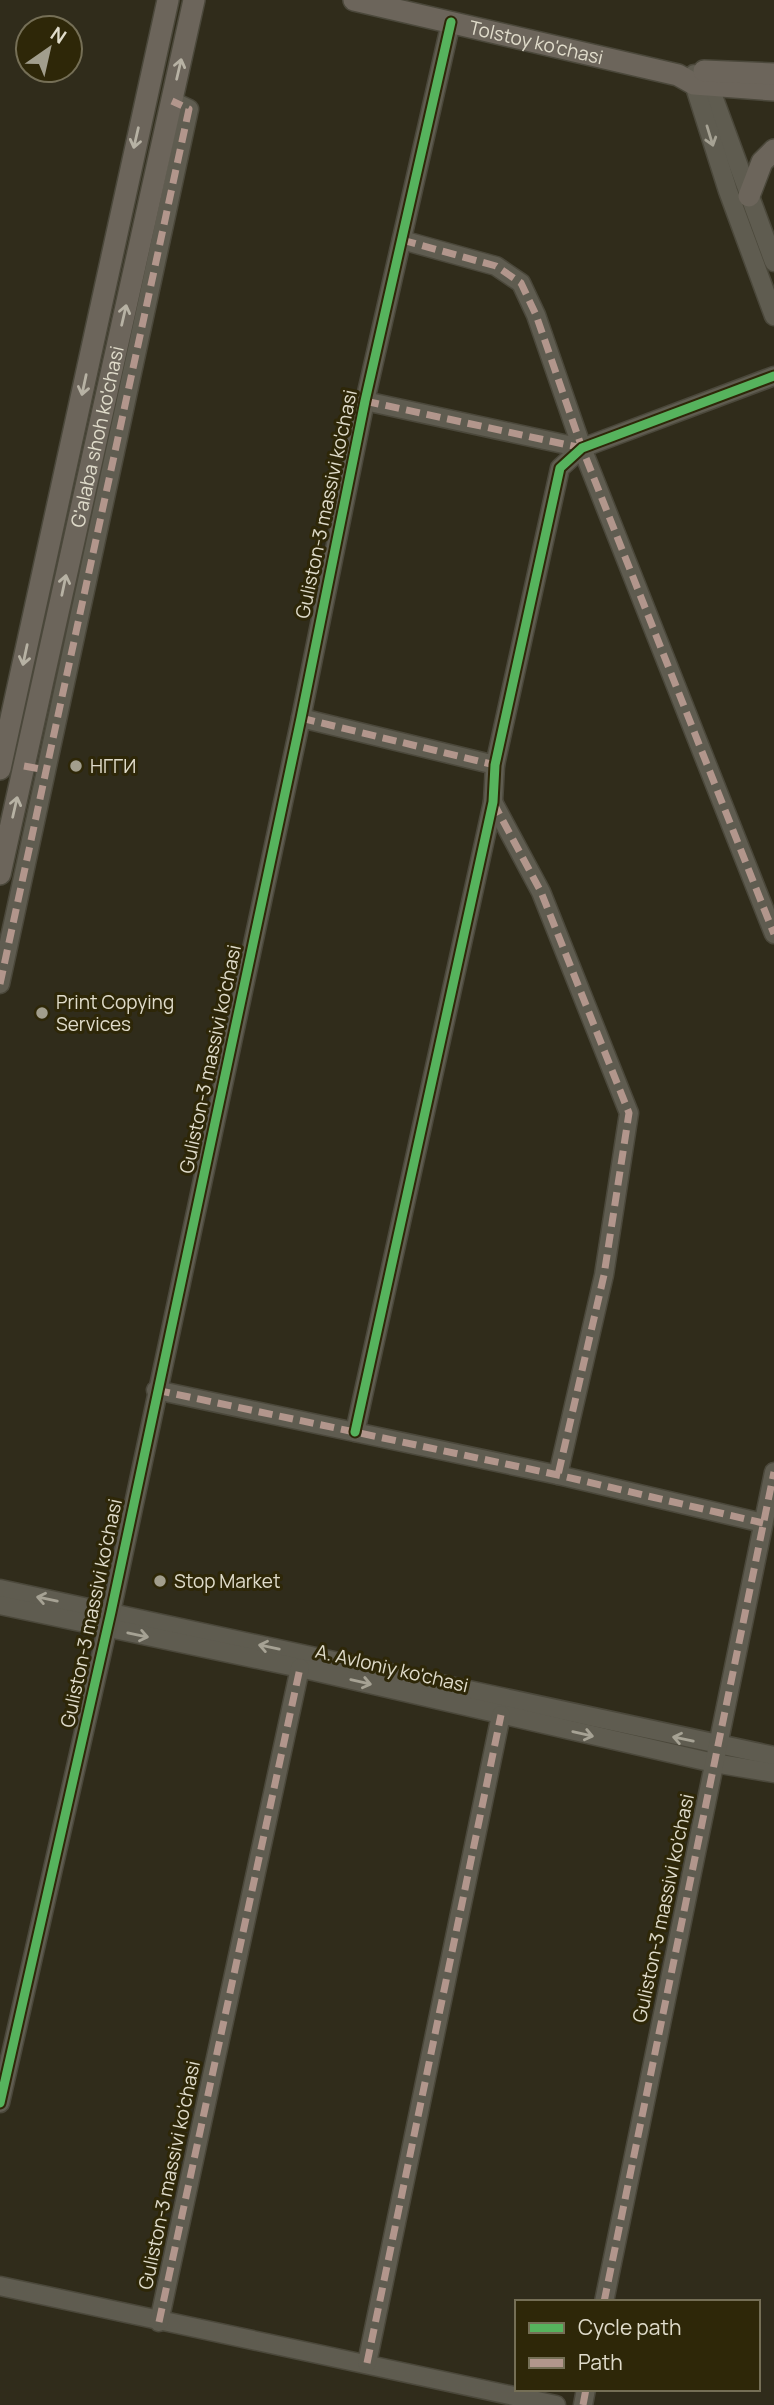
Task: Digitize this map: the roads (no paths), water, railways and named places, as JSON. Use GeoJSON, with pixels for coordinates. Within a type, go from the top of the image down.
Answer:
{"type":"FeatureCollection","features":[{"type":"Feature","properties":{"kind":"main road","name":"G'alaba shoh ko'chasi"},"geometry":{"type":"LineString","coordinates":[[0,769],[167,0]]}},
{"type":"Feature","properties":{"kind":"main road","name":"G'alaba shoh ko'chasi"},"geometry":{"type":"LineString","coordinates":[[0,874],[194,0]]}},
{"type":"Feature","properties":{"kind":"main road","name":"Tolstoy ko'chasi"},"geometry":{"type":"LineString","coordinates":[[354,0],[697,77],[774,90]]}},
{"type":"Feature","properties":{"kind":"main road","name":"Tolstoy ko'chasi"},"geometry":{"type":"LineString","coordinates":[[697,77],[774,74]]}},
{"type":"Feature","properties":{"kind":"main road"},"geometry":{"type":"LineString","coordinates":[[749,196],[762,162],[774,150]]}},
{"type":"Feature","properties":{"kind":"street","name":"Guliston-3 massivi ko'chasi"},"geometry":{"type":"LineString","coordinates":[[0,2103],[109,1620],[301,718],[365,401],[450,22]]}},
{"type":"Feature","properties":{"kind":"street"},"geometry":{"type":"LineString","coordinates":[[697,77],[774,261]]}},
{"type":"Feature","properties":{"kind":"street"},"geometry":{"type":"LineString","coordinates":[[697,77],[728,191],[774,316]]}},
{"type":"Feature","properties":{"kind":"street"},"geometry":{"type":"LineString","coordinates":[[0,984],[189,109],[172,101]]}},
{"type":"Feature","properties":{"kind":"street"},"geometry":{"type":"LineString","coordinates":[[402,240],[496,266],[521,284],[536,315],[582,448],[774,934]]}},
{"type":"Feature","properties":{"kind":"street"},"geometry":{"type":"LineString","coordinates":[[355,1432],[493,802],[495,765],[560,468],[582,448],[774,376]]}},
{"type":"Feature","properties":{"kind":"street","name":"Guliston-3 massivi ko'chasi"},"geometry":{"type":"LineString","coordinates":[[365,401],[582,448]]}},
{"type":"Feature","properties":{"kind":"street"},"geometry":{"type":"LineString","coordinates":[[301,718],[495,765]]}},
{"type":"Feature","properties":{"kind":"street"},"geometry":{"type":"LineString","coordinates":[[24,766],[46,769]]}},
{"type":"Feature","properties":{"kind":"street"},"geometry":{"type":"LineString","coordinates":[[493,802],[541,892],[629,1113],[604,1275],[558,1475]]}},
{"type":"Feature","properties":{"kind":"street"},"geometry":{"type":"LineString","coordinates":[[156,1390],[558,1475],[762,1523]]}},
{"type":"Feature","properties":{"kind":"street","name":"Guliston-3 massivi ko'chasi"},"geometry":{"type":"LineString","coordinates":[[604,2300],[774,1472]]}},
{"type":"Feature","properties":{"kind":"street","name":"A. Avloniy ko'chasi"},"geometry":{"type":"LineString","coordinates":[[0,1589],[109,1620],[501,1715],[716,1755],[774,1756]]}},
{"type":"Feature","properties":{"kind":"street","name":"A. Avloniy ko'chasi"},"geometry":{"type":"LineString","coordinates":[[0,1605],[109,1620],[716,1755],[774,1773]]}},
{"type":"Feature","properties":{"kind":"street","name":"Guliston-3 massivi ko'chasi"},"geometry":{"type":"LineString","coordinates":[[159,2322],[300,1668]]}},
{"type":"Feature","properties":{"kind":"street"},"geometry":{"type":"LineString","coordinates":[[366,2363],[501,1715]]}},
{"type":"Feature","properties":{"kind":"street","name":"Guliston-3 massivi ko'chasi"},"geometry":{"type":"LineString","coordinates":[[0,2287],[556,2405]]}},
{"type":"Feature","properties":{"kind":"place","name":"НГГИ"},"geometry":{"type":"Point","coordinates":[76,766]}},
{"type":"Feature","properties":{"kind":"place","name":"Print Copying Services"},"geometry":{"type":"Point","coordinates":[42,1013]}},
{"type":"Feature","properties":{"kind":"place","name":"Stop Market"},"geometry":{"type":"Point","coordinates":[160,1581]}}]}
